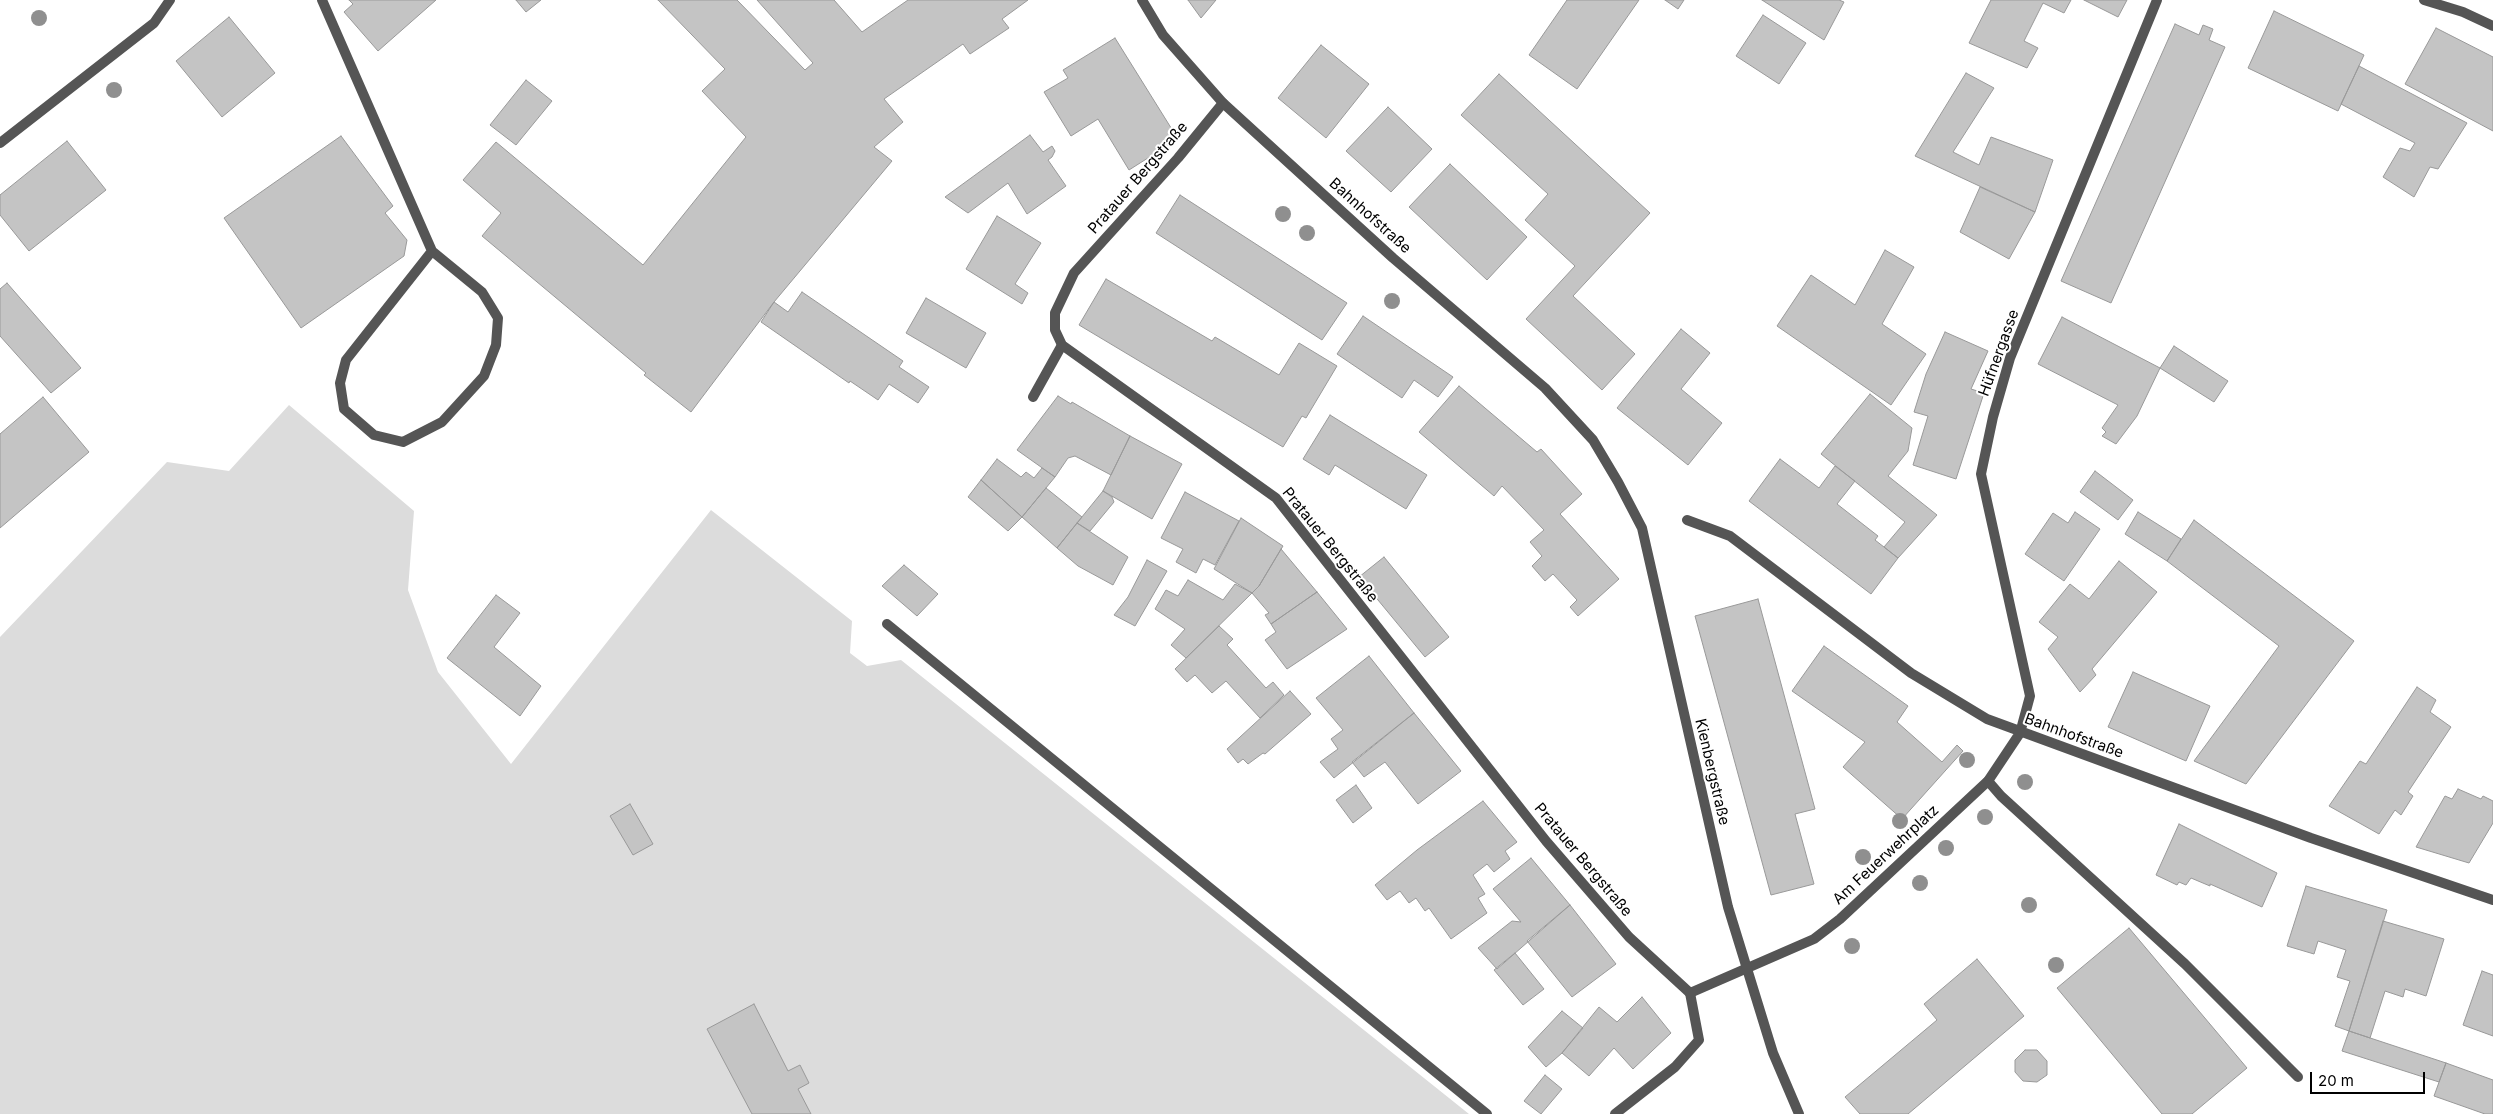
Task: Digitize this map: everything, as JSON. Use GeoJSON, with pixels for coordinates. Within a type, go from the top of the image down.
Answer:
{"type":"FeatureCollection","features":[{"type":"Feature","properties":{"kind":"street"},"geometry":{"type":"LineString","coordinates":[[0,143],[154,23],[170,0]]}},
{"type":"Feature","properties":{"kind":"street"},"geometry":{"type":"LineString","coordinates":[[322,0],[432,251],[482,292],[498,318],[496,345],[484,376],[442,422],[403,442],[374,435],[344,409],[340,383],[346,360],[432,251]]}},
{"type":"Feature","properties":{"kind":"street","name":"Bahnhofstraße"},"geometry":{"type":"LineString","coordinates":[[1142,0],[1163,35],[1223,103],[1393,258],[1545,388],[1593,440]]}},
{"type":"Feature","properties":{"kind":"street","name":"Hüfnergasse"},"geometry":{"type":"LineString","coordinates":[[2020,733],[2030,696],[1981,474],[1992,417],[2010,358],[2157,0]]}},
{"type":"Feature","properties":{"kind":"street"},"geometry":{"type":"LineString","coordinates":[[2424,0],[2463,12],[2493,26]]}},
{"type":"Feature","properties":{"kind":"street","name":"Pratauer Bergstraße"},"geometry":{"type":"LineString","coordinates":[[1223,103],[1178,158],[1074,273],[1055,313],[1055,330],[1062,346],[1276,498],[1546,842],[1629,937],[1690,993]]}},
{"type":"Feature","properties":{"kind":"street"},"geometry":{"type":"LineString","coordinates":[[1033,397],[1062,346]]}},
{"type":"Feature","properties":{"kind":"street","name":"Kienbergstraße"},"geometry":{"type":"LineString","coordinates":[[1593,440],[1642,528],[1717,864],[1773,1053],[1799,1114]]}},
{"type":"Feature","properties":{"kind":"street","name":"Bahnhofstraße"},"geometry":{"type":"LineString","coordinates":[[1687,520],[1730,536],[1911,673],[1987,719],[2020,733],[2311,838],[2493,900]]}},
{"type":"Feature","properties":{"kind":"street"},"geometry":{"type":"LineString","coordinates":[[887,624],[1487,1114]]}},
{"type":"Feature","properties":{"kind":"street","name":"Am Feuerwehrplatz"},"geometry":{"type":"LineString","coordinates":[[1747,970],[1814,939],[1840,919],[1988,781],[2020,733]]}},
{"type":"Feature","properties":{"kind":"street"},"geometry":{"type":"LineString","coordinates":[[1988,781],[2001,796],[2186,964],[2298,1077]]}},
{"type":"Feature","properties":{"kind":"street"},"geometry":{"type":"LineString","coordinates":[[1615,1114],[1675,1067],[1699,1040],[1690,993],[1747,970]]}},
{"type":"Feature","properties":{"kind":"shaded area"},"geometry":{"type":"Polygon","coordinates":[[[289,405],[414,511],[408,590],[438,672],[511,764],[711,510],[852,621],[850,653],[867,666],[901,660],[1469,1114],[0,1114],[0,637],[167,462],[229,471],[289,405]]]}},
{"type":"Feature","properties":{"kind":"building"},"geometry":{"type":"Polygon","coordinates":[[[349,0],[436,0],[378,51],[344,12],[353,4],[349,0]]]}},
{"type":"Feature","properties":{"kind":"building"},"geometry":{"type":"Polygon","coordinates":[[[516,0],[541,0],[526,12],[516,0]]]}},
{"type":"Feature","properties":{"kind":"building"},"geometry":{"type":"Polygon","coordinates":[[[658,0],[737,0],[805,70],[813,63],[757,0],[834,0],[862,32],[908,0],[1028,0],[1002,19],[1009,28],[970,54],[963,44],[884,99],[903,122],[874,147],[892,161],[774,302],[691,412],[644,375],[646,373],[482,236],[501,213],[463,180],[496,142],[643,265],[746,137],[702,91],[725,69],[658,0]]]}},
{"type":"Feature","properties":{"kind":"building"},"geometry":{"type":"Polygon","coordinates":[[[1188,0],[1216,0],[1201,18],[1188,0]]]}},
{"type":"Feature","properties":{"kind":"building"},"geometry":{"type":"Polygon","coordinates":[[[1567,0],[1639,0],[1577,89],[1529,55],[1567,0]]]}},
{"type":"Feature","properties":{"kind":"building"},"geometry":{"type":"Polygon","coordinates":[[[1665,0],[1684,0],[1678,9],[1665,0]]]}},
{"type":"Feature","properties":{"kind":"building"},"geometry":{"type":"Polygon","coordinates":[[[1762,0],[1839,0],[1844,2],[1824,40],[1762,0]]]}},
{"type":"Feature","properties":{"kind":"building"},"geometry":{"type":"Polygon","coordinates":[[[1991,0],[2071,0],[2064,13],[2043,3],[2024,41],[2038,48],[2027,68],[1969,43],[1991,0]]]}},
{"type":"Feature","properties":{"kind":"building"},"geometry":{"type":"Polygon","coordinates":[[[2084,0],[2127,0],[2118,17],[2084,0]]]}},
{"type":"Feature","properties":{"kind":"building"},"geometry":{"type":"Polygon","coordinates":[[[2274,11],[2364,55],[2338,111],[2248,68],[2274,11]]]}},
{"type":"Feature","properties":{"kind":"building"},"geometry":{"type":"Polygon","coordinates":[[[1763,15],[1806,43],[1779,84],[1736,56],[1763,15]]]}},
{"type":"Feature","properties":{"kind":"building"},"geometry":{"type":"Polygon","coordinates":[[[229,17],[275,73],[222,117],[176,61],[229,17]]]}},
{"type":"Feature","properties":{"kind":"building"},"geometry":{"type":"Polygon","coordinates":[[[2175,24],[2199,35],[2203,25],[2213,29],[2209,40],[2225,47],[2111,303],[2061,281],[2175,24]]]}},
{"type":"Feature","properties":{"kind":"building"},"geometry":{"type":"Polygon","coordinates":[[[2436,28],[2493,57],[2493,131],[2405,84],[2436,28]]]}},
{"type":"Feature","properties":{"kind":"building"},"geometry":{"type":"Polygon","coordinates":[[[1115,38],[1178,139],[1129,170],[1098,119],[1071,136],[1044,92],[1068,78],[1063,70],[1115,38]]]}},
{"type":"Feature","properties":{"kind":"building"},"geometry":{"type":"Polygon","coordinates":[[[1321,45],[1369,84],[1326,138],[1278,98],[1321,45]]]}},
{"type":"Feature","properties":{"kind":"building"},"geometry":{"type":"Polygon","coordinates":[[[2359,66],[2467,123],[2438,169],[2430,167],[2414,197],[2383,177],[2400,148],[2410,151],[2415,143],[2341,104],[2359,66]]]}},
{"type":"Feature","properties":{"kind":"building"},"geometry":{"type":"Polygon","coordinates":[[[1966,73],[1994,88],[1953,152],[1979,165],[1991,137],[2053,160],[2035,212],[1915,156],[1966,73]]]}},
{"type":"Feature","properties":{"kind":"building"},"geometry":{"type":"Polygon","coordinates":[[[1499,74],[1650,213],[1573,296],[1635,354],[1602,390],[1526,319],[1575,266],[1525,220],[1548,194],[1461,115],[1499,74]]]}},
{"type":"Feature","properties":{"kind":"building"},"geometry":{"type":"Polygon","coordinates":[[[526,80],[552,101],[516,145],[490,125],[526,80]]]}},
{"type":"Feature","properties":{"kind":"building"},"geometry":{"type":"Polygon","coordinates":[[[1388,107],[1432,149],[1391,192],[1346,151],[1388,107]]]}},
{"type":"Feature","properties":{"kind":"building"},"geometry":{"type":"Polygon","coordinates":[[[1030,135],[1043,152],[1052,146],[1055,151],[1048,160],[1066,186],[1027,214],[1008,183],[968,213],[945,197],[1030,135]]]}},
{"type":"Feature","properties":{"kind":"building"},"geometry":{"type":"Polygon","coordinates":[[[341,136],[393,206],[385,213],[407,240],[404,256],[301,328],[224,218],[341,136]]]}},
{"type":"Feature","properties":{"kind":"building"},"geometry":{"type":"Polygon","coordinates":[[[67,141],[106,190],[29,251],[0,215],[0,195],[67,141]]]}},
{"type":"Feature","properties":{"kind":"building"},"geometry":{"type":"Polygon","coordinates":[[[1450,164],[1527,237],[1487,280],[1409,207],[1450,164]]]}},
{"type":"Feature","properties":{"kind":"building"},"geometry":{"type":"Polygon","coordinates":[[[1980,187],[2035,212],[2009,259],[1960,232],[1980,187]]]}},
{"type":"Feature","properties":{"kind":"building"},"geometry":{"type":"Polygon","coordinates":[[[1180,195],[1347,303],[1322,340],[1156,233],[1180,195]]]}},
{"type":"Feature","properties":{"kind":"building"},"geometry":{"type":"Polygon","coordinates":[[[997,216],[1041,243],[1015,284],[1028,293],[1022,304],[966,269],[997,216]]]}},
{"type":"Feature","properties":{"kind":"building"},"geometry":{"type":"Polygon","coordinates":[[[1885,250],[1914,267],[1882,324],[1926,354],[1891,405],[1777,326],[1811,275],[1855,305],[1885,250]]]}},
{"type":"Feature","properties":{"kind":"building"},"geometry":{"type":"Polygon","coordinates":[[[1106,279],[1212,341],[1215,337],[1279,375],[1299,343],[1337,366],[1306,418],[1302,416],[1283,447],[1079,325],[1106,279]]]}},
{"type":"Feature","properties":{"kind":"building"},"geometry":{"type":"Polygon","coordinates":[[[7,283],[81,368],[51,393],[0,336],[0,289],[7,283]]]}},
{"type":"Feature","properties":{"kind":"building"},"geometry":{"type":"Polygon","coordinates":[[[802,292],[903,361],[899,367],[929,387],[918,403],[889,384],[878,400],[850,381],[849,383],[761,322],[774,302],[788,312],[802,292]]]}},
{"type":"Feature","properties":{"kind":"building"},"geometry":{"type":"Polygon","coordinates":[[[926,298],[986,333],[966,368],[906,333],[926,298]]]}},
{"type":"Feature","properties":{"kind":"building"},"geometry":{"type":"Polygon","coordinates":[[[1363,316],[1453,377],[1438,397],[1414,380],[1402,398],[1337,354],[1363,316]]]}},
{"type":"Feature","properties":{"kind":"building"},"geometry":{"type":"Polygon","coordinates":[[[2062,317],[2160,368],[2137,416],[2116,444],[2102,436],[2106,432],[2102,428],[2118,405],[2038,364],[2062,317]]]}},
{"type":"Feature","properties":{"kind":"building"},"geometry":{"type":"Polygon","coordinates":[[[1681,329],[1710,353],[1681,389],[1722,423],[1688,465],[1617,408],[1681,329]]]}},
{"type":"Feature","properties":{"kind":"building"},"geometry":{"type":"Polygon","coordinates":[[[1945,332],[1988,351],[1971,389],[1984,393],[1956,479],[1913,465],[1928,416],[1914,412],[1926,374],[1945,332]]]}},
{"type":"Feature","properties":{"kind":"building"},"geometry":{"type":"Polygon","coordinates":[[[2174,346],[2228,381],[2214,402],[2160,368],[2174,346]]]}},
{"type":"Feature","properties":{"kind":"building"},"geometry":{"type":"Polygon","coordinates":[[[1459,386],[1537,452],[1541,449],[1582,494],[1560,514],[1619,579],[1578,616],[1570,607],[1577,600],[1553,574],[1545,581],[1532,566],[1542,556],[1530,542],[1544,530],[1502,486],[1494,496],[1419,432],[1459,386]]]}},
{"type":"Feature","properties":{"kind":"building"},"geometry":{"type":"Polygon","coordinates":[[[1870,394],[1912,428],[1908,451],[1888,476],[1937,515],[1898,558],[1884,547],[1905,522],[1821,454],[1870,394]]]}},
{"type":"Feature","properties":{"kind":"building"},"geometry":{"type":"Polygon","coordinates":[[[1058,396],[1071,404],[1072,402],[1130,436],[1111,475],[1075,456],[1068,458],[1055,477],[1017,450],[1058,396]]]}},
{"type":"Feature","properties":{"kind":"building"},"geometry":{"type":"Polygon","coordinates":[[[43,397],[89,452],[0,528],[0,434],[43,397]]]}},
{"type":"Feature","properties":{"kind":"building"},"geometry":{"type":"Polygon","coordinates":[[[1330,415],[1427,475],[1406,509],[1335,465],[1329,475],[1303,459],[1330,415]]]}},
{"type":"Feature","properties":{"kind":"building"},"geometry":{"type":"Polygon","coordinates":[[[1130,436],[1182,464],[1152,519],[1103,491],[1130,436]]]}},
{"type":"Feature","properties":{"kind":"building"},"geometry":{"type":"Polygon","coordinates":[[[997,459],[1021,477],[1026,472],[1034,478],[1042,468],[1055,477],[1022,517],[981,480],[997,459]]]}},
{"type":"Feature","properties":{"kind":"building"},"geometry":{"type":"Polygon","coordinates":[[[1780,459],[1819,488],[1835,466],[1855,481],[1837,504],[1878,536],[1875,540],[1898,558],[1871,594],[1749,501],[1780,459]]]}},
{"type":"Feature","properties":{"kind":"building"},"geometry":{"type":"Polygon","coordinates":[[[2095,471],[2133,500],[2118,520],[2080,492],[2095,471]]]}},
{"type":"Feature","properties":{"kind":"building"},"geometry":{"type":"Polygon","coordinates":[[[981,480],[1022,517],[1008,531],[968,497],[981,480]]]}},
{"type":"Feature","properties":{"kind":"building"},"geometry":{"type":"Polygon","coordinates":[[[1046,488],[1082,517],[1057,548],[1022,517],[1046,488]]]}},
{"type":"Feature","properties":{"kind":"building"},"geometry":{"type":"Polygon","coordinates":[[[1103,491],[1112,497],[1114,502],[1090,531],[1077,523],[1103,491]]]}},
{"type":"Feature","properties":{"kind":"building"},"geometry":{"type":"Polygon","coordinates":[[[1185,492],[1239,521],[1215,565],[1203,559],[1196,573],[1176,562],[1183,549],[1161,538],[1185,492]]]}},
{"type":"Feature","properties":{"kind":"building"},"geometry":{"type":"Polygon","coordinates":[[[2075,512],[2100,529],[2064,581],[2025,554],[2053,513],[2068,523],[2075,512]]]}},
{"type":"Feature","properties":{"kind":"building"},"geometry":{"type":"Polygon","coordinates":[[[2138,512],[2181,539],[2167,561],[2125,534],[2138,512]]]}},
{"type":"Feature","properties":{"kind":"building"},"geometry":{"type":"Polygon","coordinates":[[[1241,518],[1283,546],[1259,586],[1252,593],[1214,569],[1241,518]]]}},
{"type":"Feature","properties":{"kind":"building"},"geometry":{"type":"Polygon","coordinates":[[[2194,520],[2354,641],[2246,784],[2194,761],[2279,646],[2167,561],[2194,520]]]}},
{"type":"Feature","properties":{"kind":"building"},"geometry":{"type":"Polygon","coordinates":[[[1077,523],[1128,557],[1113,585],[1078,566],[1057,548],[1077,523]]]}},
{"type":"Feature","properties":{"kind":"building"},"geometry":{"type":"Polygon","coordinates":[[[1281,549],[1317,592],[1271,624],[1265,615],[1269,613],[1252,593],[1259,586],[1281,549]]]}},
{"type":"Feature","properties":{"kind":"building"},"geometry":{"type":"Polygon","coordinates":[[[1384,557],[1449,637],[1425,657],[1359,577],[1384,557]]]}},
{"type":"Feature","properties":{"kind":"building"},"geometry":{"type":"Polygon","coordinates":[[[1147,560],[1167,571],[1135,626],[1114,615],[1128,597],[1147,560]]]}},
{"type":"Feature","properties":{"kind":"building"},"geometry":{"type":"Polygon","coordinates":[[[2119,561],[2157,592],[2092,669],[2096,675],[2080,692],[2048,649],[2058,637],[2039,622],[2070,584],[2089,599],[2119,561]]]}},
{"type":"Feature","properties":{"kind":"building"},"geometry":{"type":"Polygon","coordinates":[[[904,565],[938,594],[917,616],[882,586],[904,565]]]}},
{"type":"Feature","properties":{"kind":"building"},"geometry":{"type":"Polygon","coordinates":[[[1188,580],[1223,600],[1235,584],[1252,593],[1186,658],[1171,645],[1185,629],[1155,609],[1166,590],[1178,596],[1188,580]]]}},
{"type":"Feature","properties":{"kind":"building"},"geometry":{"type":"Polygon","coordinates":[[[1317,592],[1347,629],[1287,669],[1265,640],[1276,632],[1271,624],[1317,592]]]}},
{"type":"Feature","properties":{"kind":"building"},"geometry":{"type":"Polygon","coordinates":[[[496,595],[520,613],[494,647],[541,686],[520,716],[447,658],[496,595]]]}},
{"type":"Feature","properties":{"kind":"building"},"geometry":{"type":"Polygon","coordinates":[[[1758,599],[1815,809],[1795,814],[1814,884],[1771,895],[1695,616],[1758,599]]]}},
{"type":"Feature","properties":{"kind":"building"},"geometry":{"type":"Polygon","coordinates":[[[1219,626],[1233,639],[1227,645],[1266,688],[1273,682],[1284,695],[1260,718],[1226,681],[1212,693],[1195,675],[1187,682],[1175,669],[1219,626]]]}},
{"type":"Feature","properties":{"kind":"building"},"geometry":{"type":"Polygon","coordinates":[[[1824,646],[1908,706],[1897,722],[1942,762],[1957,745],[1963,751],[1902,819],[1843,767],[1865,742],[1792,691],[1824,646]]]}},
{"type":"Feature","properties":{"kind":"building"},"geometry":{"type":"Polygon","coordinates":[[[1369,656],[1414,713],[1334,778],[1320,762],[1338,749],[1331,739],[1343,730],[1316,698],[1369,656]]]}},
{"type":"Feature","properties":{"kind":"building"},"geometry":{"type":"Polygon","coordinates":[[[2133,672],[2210,706],[2186,761],[2108,727],[2133,672]]]}},
{"type":"Feature","properties":{"kind":"building"},"geometry":{"type":"Polygon","coordinates":[[[2417,687],[2436,700],[2430,712],[2451,727],[2408,792],[2413,796],[2401,815],[2395,810],[2379,834],[2329,806],[2360,761],[2366,764],[2417,687]]]}},
{"type":"Feature","properties":{"kind":"building"},"geometry":{"type":"Polygon","coordinates":[[[1290,691],[1311,714],[1265,754],[1263,753],[1248,764],[1243,759],[1238,763],[1227,749],[1290,691]]]}},
{"type":"Feature","properties":{"kind":"building"},"geometry":{"type":"Polygon","coordinates":[[[1414,713],[1461,771],[1418,804],[1385,762],[1364,777],[1352,762],[1414,713]]]}},
{"type":"Feature","properties":{"kind":"building"},"geometry":{"type":"Polygon","coordinates":[[[1356,785],[1372,808],[1353,823],[1336,800],[1356,785]]]}},
{"type":"Feature","properties":{"kind":"building"},"geometry":{"type":"Polygon","coordinates":[[[2458,789],[2481,799],[2483,796],[2493,801],[2493,823],[2469,863],[2416,847],[2445,796],[2452,799],[2458,789]]]}},
{"type":"Feature","properties":{"kind":"building"},"geometry":{"type":"Polygon","coordinates":[[[1483,801],[1517,842],[1505,851],[1510,859],[1494,872],[1487,864],[1473,875],[1485,894],[1478,898],[1487,913],[1451,939],[1429,908],[1425,911],[1416,898],[1409,903],[1400,891],[1387,900],[1375,885],[1417,850],[1483,801]]]}},
{"type":"Feature","properties":{"kind":"building"},"geometry":{"type":"Polygon","coordinates":[[[630,804],[653,844],[633,855],[610,816],[630,804]]]}},
{"type":"Feature","properties":{"kind":"building"},"geometry":{"type":"Polygon","coordinates":[[[2179,824],[2277,873],[2262,907],[2210,884],[2210,886],[2191,878],[2186,885],[2179,882],[2177,885],[2156,875],[2179,824]]]}},
{"type":"Feature","properties":{"kind":"building"},"geometry":{"type":"Polygon","coordinates":[[[1531,858],[1570,905],[1497,969],[1478,948],[1512,921],[1521,922],[1493,889],[1531,858]]]}},
{"type":"Feature","properties":{"kind":"building"},"geometry":{"type":"Polygon","coordinates":[[[2306,886],[2387,910],[2349,1031],[2335,1026],[2350,981],[2337,977],[2346,950],[2318,941],[2314,954],[2287,946],[2306,886]]]}},
{"type":"Feature","properties":{"kind":"building"},"geometry":{"type":"Polygon","coordinates":[[[1570,905],[1616,964],[1572,997],[1527,941],[1570,905]]]}},
{"type":"Feature","properties":{"kind":"building"},"geometry":{"type":"Polygon","coordinates":[[[2383,921],[2444,939],[2426,996],[2405,989],[2403,997],[2385,991],[2370,1038],[2349,1031],[2383,921]]]}},
{"type":"Feature","properties":{"kind":"building"},"geometry":{"type":"Polygon","coordinates":[[[2129,928],[2247,1068],[2192,1114],[2162,1114],[2057,988],[2129,928]]]}},
{"type":"Feature","properties":{"kind":"building"},"geometry":{"type":"Polygon","coordinates":[[[1515,953],[1544,989],[1523,1005],[1494,970],[1515,953]]]}},
{"type":"Feature","properties":{"kind":"building"},"geometry":{"type":"Polygon","coordinates":[[[1977,959],[2024,1016],[1908,1114],[1860,1114],[1845,1097],[1937,1020],[1924,1004],[1977,959]]]}},
{"type":"Feature","properties":{"kind":"building"},"geometry":{"type":"Polygon","coordinates":[[[2482,971],[2493,975],[2493,1036],[2463,1025],[2482,971]]]}},
{"type":"Feature","properties":{"kind":"building"},"geometry":{"type":"Polygon","coordinates":[[[1642,997],[1671,1033],[1633,1069],[1614,1048],[1589,1076],[1562,1053],[1599,1007],[1617,1022],[1642,997]]]}},
{"type":"Feature","properties":{"kind":"building"},"geometry":{"type":"Polygon","coordinates":[[[754,1004],[788,1071],[800,1065],[809,1083],[798,1089],[811,1114],[752,1114],[707,1029],[754,1004]]]}},
{"type":"Feature","properties":{"kind":"building"},"geometry":{"type":"Polygon","coordinates":[[[1562,1011],[1583,1028],[1562,1053],[1546,1067],[1528,1047],[1562,1011]]]}},
{"type":"Feature","properties":{"kind":"building"},"geometry":{"type":"Polygon","coordinates":[[[2349,1031],[2446,1063],[2439,1082],[2342,1051],[2349,1031]]]}},
{"type":"Feature","properties":{"kind":"building"},"geometry":{"type":"Polygon","coordinates":[[[2025,1050],[2037,1050],[2047,1061],[2047,1075],[2037,1082],[2023,1081],[2015,1072],[2015,1060],[2025,1050]]]}},
{"type":"Feature","properties":{"kind":"building"},"geometry":{"type":"Polygon","coordinates":[[[2446,1063],[2493,1080],[2493,1114],[2485,1114],[2434,1096],[2446,1063]]]}},
{"type":"Feature","properties":{"kind":"building"},"geometry":{"type":"Polygon","coordinates":[[[1545,1075],[1562,1089],[1541,1114],[1524,1101],[1545,1075]]]}}]}
